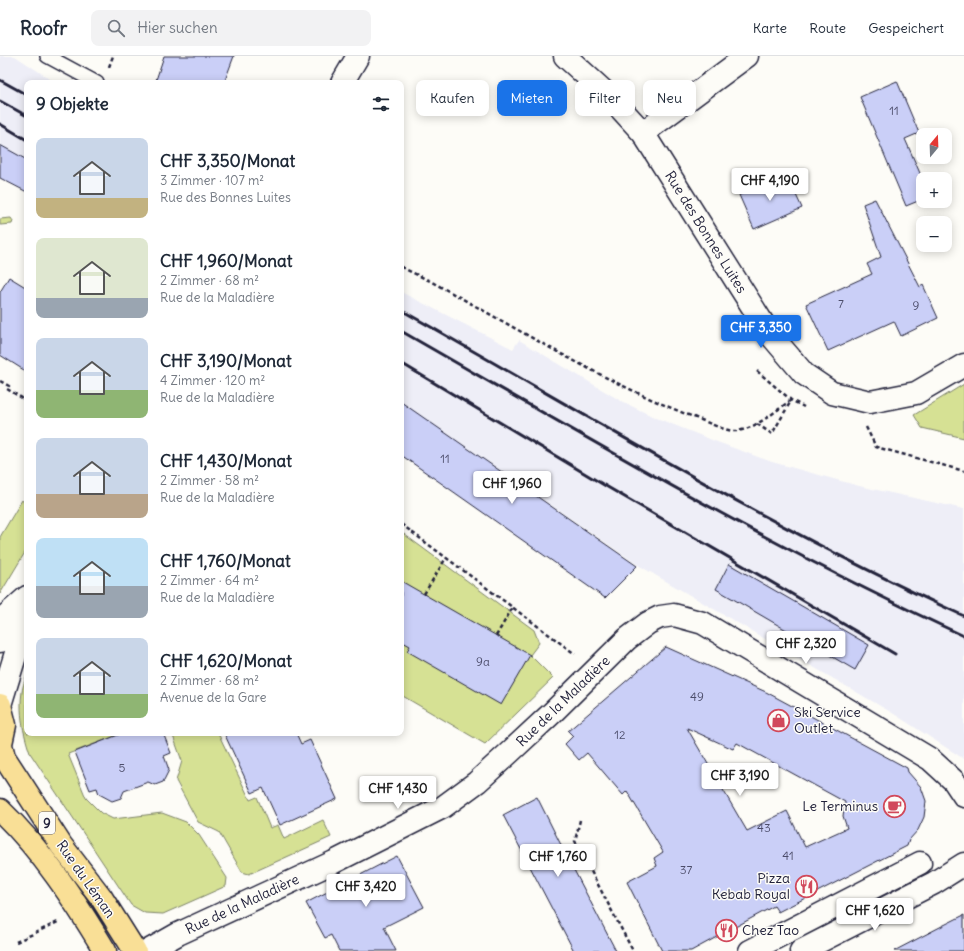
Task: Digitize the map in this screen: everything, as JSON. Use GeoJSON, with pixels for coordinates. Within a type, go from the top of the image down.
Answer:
{"type":"FeatureCollection","features":[{"type":"Feature","properties":{"kind":"main road","name":"9"},"geometry":{"type":"LineString","coordinates":[[0,705],[5,725],[0,746]]}},
{"type":"Feature","properties":{"kind":"main road","name":"Rue du Léman"},"geometry":{"type":"LineString","coordinates":[[0,746],[4,756],[62,845],[100,897],[135,951]]}},
{"type":"Feature","properties":{"kind":"main road","name":"Rue du Léman"},"geometry":{"type":"LineString","coordinates":[[0,810],[20,830],[80,910],[105,951]]}},
{"type":"Feature","properties":{"kind":"street"},"geometry":{"type":"LineString","coordinates":[[344,80],[358,56]]}},
{"type":"Feature","properties":{"kind":"street","name":"Rue des Bonnes Luites"},"geometry":{"type":"LineString","coordinates":[[565,56],[615,102],[643,133],[769,334],[804,374],[832,393],[870,402],[916,393],[964,365]]}},
{"type":"Feature","properties":{"kind":"street"},"geometry":{"type":"LineString","coordinates":[[643,133],[747,56]]}},
{"type":"Feature","properties":{"kind":"street"},"geometry":{"type":"LineString","coordinates":[[0,621],[24,600]]}},
{"type":"Feature","properties":{"kind":"street","name":"Rue de la Maladière"},"geometry":{"type":"LineString","coordinates":[[148,951],[178,934],[334,862],[443,807],[477,782],[516,747],[627,639],[648,623],[660,617],[674,615],[703,623],[930,759],[954,781],[964,796]]}},
{"type":"Feature","properties":{"kind":"street"},"geometry":{"type":"LineString","coordinates":[[0,641],[24,621]]}},
{"type":"Feature","properties":{"kind":"street"},"geometry":{"type":"LineString","coordinates":[[0,705],[24,626]]}},
{"type":"Feature","properties":{"kind":"street"},"geometry":{"type":"LineString","coordinates":[[750,951],[920,863]]}},
{"type":"Feature","properties":{"kind":"street"},"geometry":{"type":"LineString","coordinates":[[801,951],[934,883],[964,864]]}},
{"type":"Feature","properties":{"kind":"lane"},"geometry":{"type":"LineString","coordinates":[[47,56],[91,80]]}},
{"type":"Feature","properties":{"kind":"path"},"geometry":{"type":"LineString","coordinates":[[404,268],[430,281],[607,379],[671,408],[736,431],[757,424],[791,400]]}},
{"type":"Feature","properties":{"kind":"path"},"geometry":{"type":"LineString","coordinates":[[757,424],[772,434],[804,374]]}},
{"type":"Feature","properties":{"kind":"path"},"geometry":{"type":"LineString","coordinates":[[0,381],[9,386],[7,389],[24,399]]}},
{"type":"Feature","properties":{"kind":"path"},"geometry":{"type":"LineString","coordinates":[[862,425],[867,428],[876,447],[964,472]]}},
{"type":"Feature","properties":{"kind":"path"},"geometry":{"type":"LineString","coordinates":[[404,526],[579,657]]}},
{"type":"Feature","properties":{"kind":"path"},"geometry":{"type":"LineString","coordinates":[[424,594],[446,558]]}},
{"type":"Feature","properties":{"kind":"path"},"geometry":{"type":"LineString","coordinates":[[496,636],[513,607]]}},
{"type":"Feature","properties":{"kind":"path"},"geometry":{"type":"LineString","coordinates":[[580,820],[575,841],[633,951]]}},
{"type":"Feature","properties":{"kind":"path"},"geometry":{"type":"LineString","coordinates":[[16,942],[61,920]]}},
{"type":"Feature","properties":{"kind":"shaded area"},"geometry":{"type":"Polygon","coordinates":[[[0,56],[15,56],[51,80],[24,80],[24,158],[0,145],[0,56]]]}},
{"type":"Feature","properties":{"kind":"shaded area"},"geometry":{"type":"Polygon","coordinates":[[[404,294],[513,349],[519,340],[621,401],[654,417],[712,440],[772,462],[859,486],[964,509],[964,759],[894,714],[638,565],[404,404],[404,294]]]}},
{"type":"Feature","properties":{"kind":"green space"},"geometry":{"type":"Polygon","coordinates":[[[11,218],[13,221],[12,224],[0,225],[0,219],[11,218]]]}},
{"type":"Feature","properties":{"kind":"green space"},"geometry":{"type":"Polygon","coordinates":[[[964,384],[964,438],[922,428],[914,415],[964,384]]]}},
{"type":"Feature","properties":{"kind":"green space"},"geometry":{"type":"Polygon","coordinates":[[[22,500],[24,502],[24,554],[0,594],[0,537],[22,500]]]}},
{"type":"Feature","properties":{"kind":"green space"},"geometry":{"type":"Polygon","coordinates":[[[404,534],[534,630],[539,643],[530,655],[553,678],[485,744],[404,697],[404,534]]]}},
{"type":"Feature","properties":{"kind":"green space"},"geometry":{"type":"Polygon","coordinates":[[[24,684],[24,730],[21,714],[24,684]]]}},
{"type":"Feature","properties":{"kind":"green space"},"geometry":{"type":"Polygon","coordinates":[[[26,736],[115,736],[68,754],[86,798],[101,813],[113,819],[162,813],[186,822],[199,835],[227,878],[226,886],[163,914],[145,913],[131,905],[30,753],[26,736]]]}},
{"type":"Feature","properties":{"kind":"green space"},"geometry":{"type":"Polygon","coordinates":[[[173,736],[219,736],[250,800],[257,797],[270,828],[278,825],[284,839],[323,820],[331,837],[249,874],[242,872],[219,832],[198,822],[176,781],[182,761],[173,736]]]}},
{"type":"Feature","properties":{"kind":"building"},"geometry":{"type":"Polygon","coordinates":[[[164,56],[234,56],[225,80],[156,80],[164,56]]]}},
{"type":"Feature","properties":{"kind":"building"},"geometry":{"type":"Polygon","coordinates":[[[897,81],[917,128],[916,134],[905,139],[919,172],[916,172],[916,202],[906,206],[860,97],[897,81]]]}},
{"type":"Feature","properties":{"kind":"building"},"geometry":{"type":"Polygon","coordinates":[[[0,145],[24,158],[24,190],[0,178],[0,145]]]}},
{"type":"Feature","properties":{"kind":"building"},"geometry":{"type":"Polygon","coordinates":[[[787,175],[802,208],[754,229],[739,195],[787,175]]]}},
{"type":"Feature","properties":{"kind":"building"},"geometry":{"type":"Polygon","coordinates":[[[875,199],[920,287],[923,285],[938,318],[901,336],[894,321],[828,351],[806,304],[872,274],[867,264],[881,257],[863,204],[875,199]]]}},
{"type":"Feature","properties":{"kind":"building"},"geometry":{"type":"Polygon","coordinates":[[[9,277],[24,286],[24,370],[0,355],[0,292],[9,277]]]}},
{"type":"Feature","properties":{"kind":"building"},"geometry":{"type":"Polygon","coordinates":[[[404,404],[637,566],[605,598],[404,457],[404,404]]]}},
{"type":"Feature","properties":{"kind":"building"},"geometry":{"type":"Polygon","coordinates":[[[729,564],[869,645],[855,670],[716,589],[729,564]]]}},
{"type":"Feature","properties":{"kind":"building"},"geometry":{"type":"Polygon","coordinates":[[[404,583],[530,655],[501,705],[407,651],[410,646],[404,643],[404,583]]]}},
{"type":"Feature","properties":{"kind":"building"},"geometry":{"type":"Polygon","coordinates":[[[666,647],[766,692],[907,768],[908,772],[921,787],[926,801],[924,817],[918,830],[909,840],[907,846],[778,912],[774,906],[691,951],[662,951],[627,882],[657,866],[654,858],[663,852],[627,791],[623,795],[587,753],[579,760],[565,744],[573,736],[568,731],[666,647]],[[687,728],[747,831],[787,811],[805,847],[847,828],[843,816],[845,802],[737,743],[733,749],[687,728]]]}},
{"type":"Feature","properties":{"kind":"building"},"geometry":{"type":"Polygon","coordinates":[[[115,736],[164,736],[171,753],[164,756],[169,770],[163,782],[155,785],[148,782],[124,791],[121,798],[112,801],[99,794],[97,788],[90,790],[75,752],[115,736]]]}},
{"type":"Feature","properties":{"kind":"building"},"geometry":{"type":"Polygon","coordinates":[[[225,736],[297,736],[301,744],[310,740],[337,799],[280,825],[263,788],[252,793],[225,736]]]}},
{"type":"Feature","properties":{"kind":"building"},"geometry":{"type":"Polygon","coordinates":[[[537,797],[616,951],[574,951],[503,815],[537,797]]]}},
{"type":"Feature","properties":{"kind":"building"},"geometry":{"type":"Polygon","coordinates":[[[397,856],[424,907],[384,927],[396,951],[339,951],[331,935],[325,938],[306,903],[397,856]]]}},
{"type":"Feature","properties":{"kind":"building"},"geometry":{"type":"Polygon","coordinates":[[[964,915],[964,951],[894,951],[942,926],[964,915]]]}},
{"type":"Feature","properties":{"kind":"railway"},"geometry":{"type":"LineString","coordinates":[[0,80],[24,93]]}},
{"type":"Feature","properties":{"kind":"railway"},"geometry":{"type":"LineString","coordinates":[[0,101],[24,114]]}},
{"type":"Feature","properties":{"kind":"railway"},"geometry":{"type":"LineString","coordinates":[[0,124],[24,138]]}},
{"type":"Feature","properties":{"kind":"railway"},"geometry":{"type":"LineString","coordinates":[[404,312],[749,508],[891,582],[964,616]]}},
{"type":"Feature","properties":{"kind":"railway"},"geometry":{"type":"LineString","coordinates":[[404,333],[609,451],[749,528],[820,566],[964,636]]}},
{"type":"Feature","properties":{"kind":"railway"},"geometry":{"type":"LineString","coordinates":[[404,365],[604,485],[895,654]]}},
{"type":"Feature","properties":{"kind":"place","name":"Ski Service Outlet"},"geometry":{"type":"Point","coordinates":[779,720]}},
{"type":"Feature","properties":{"kind":"place","name":"Le Terminus"},"geometry":{"type":"Point","coordinates":[894,806]}},
{"type":"Feature","properties":{"kind":"place","name":"Pizza Kebab Royal"},"geometry":{"type":"Point","coordinates":[806,886]}},
{"type":"Feature","properties":{"kind":"place","name":"Chez Tao"},"geometry":{"type":"Point","coordinates":[726,930]}}]}
